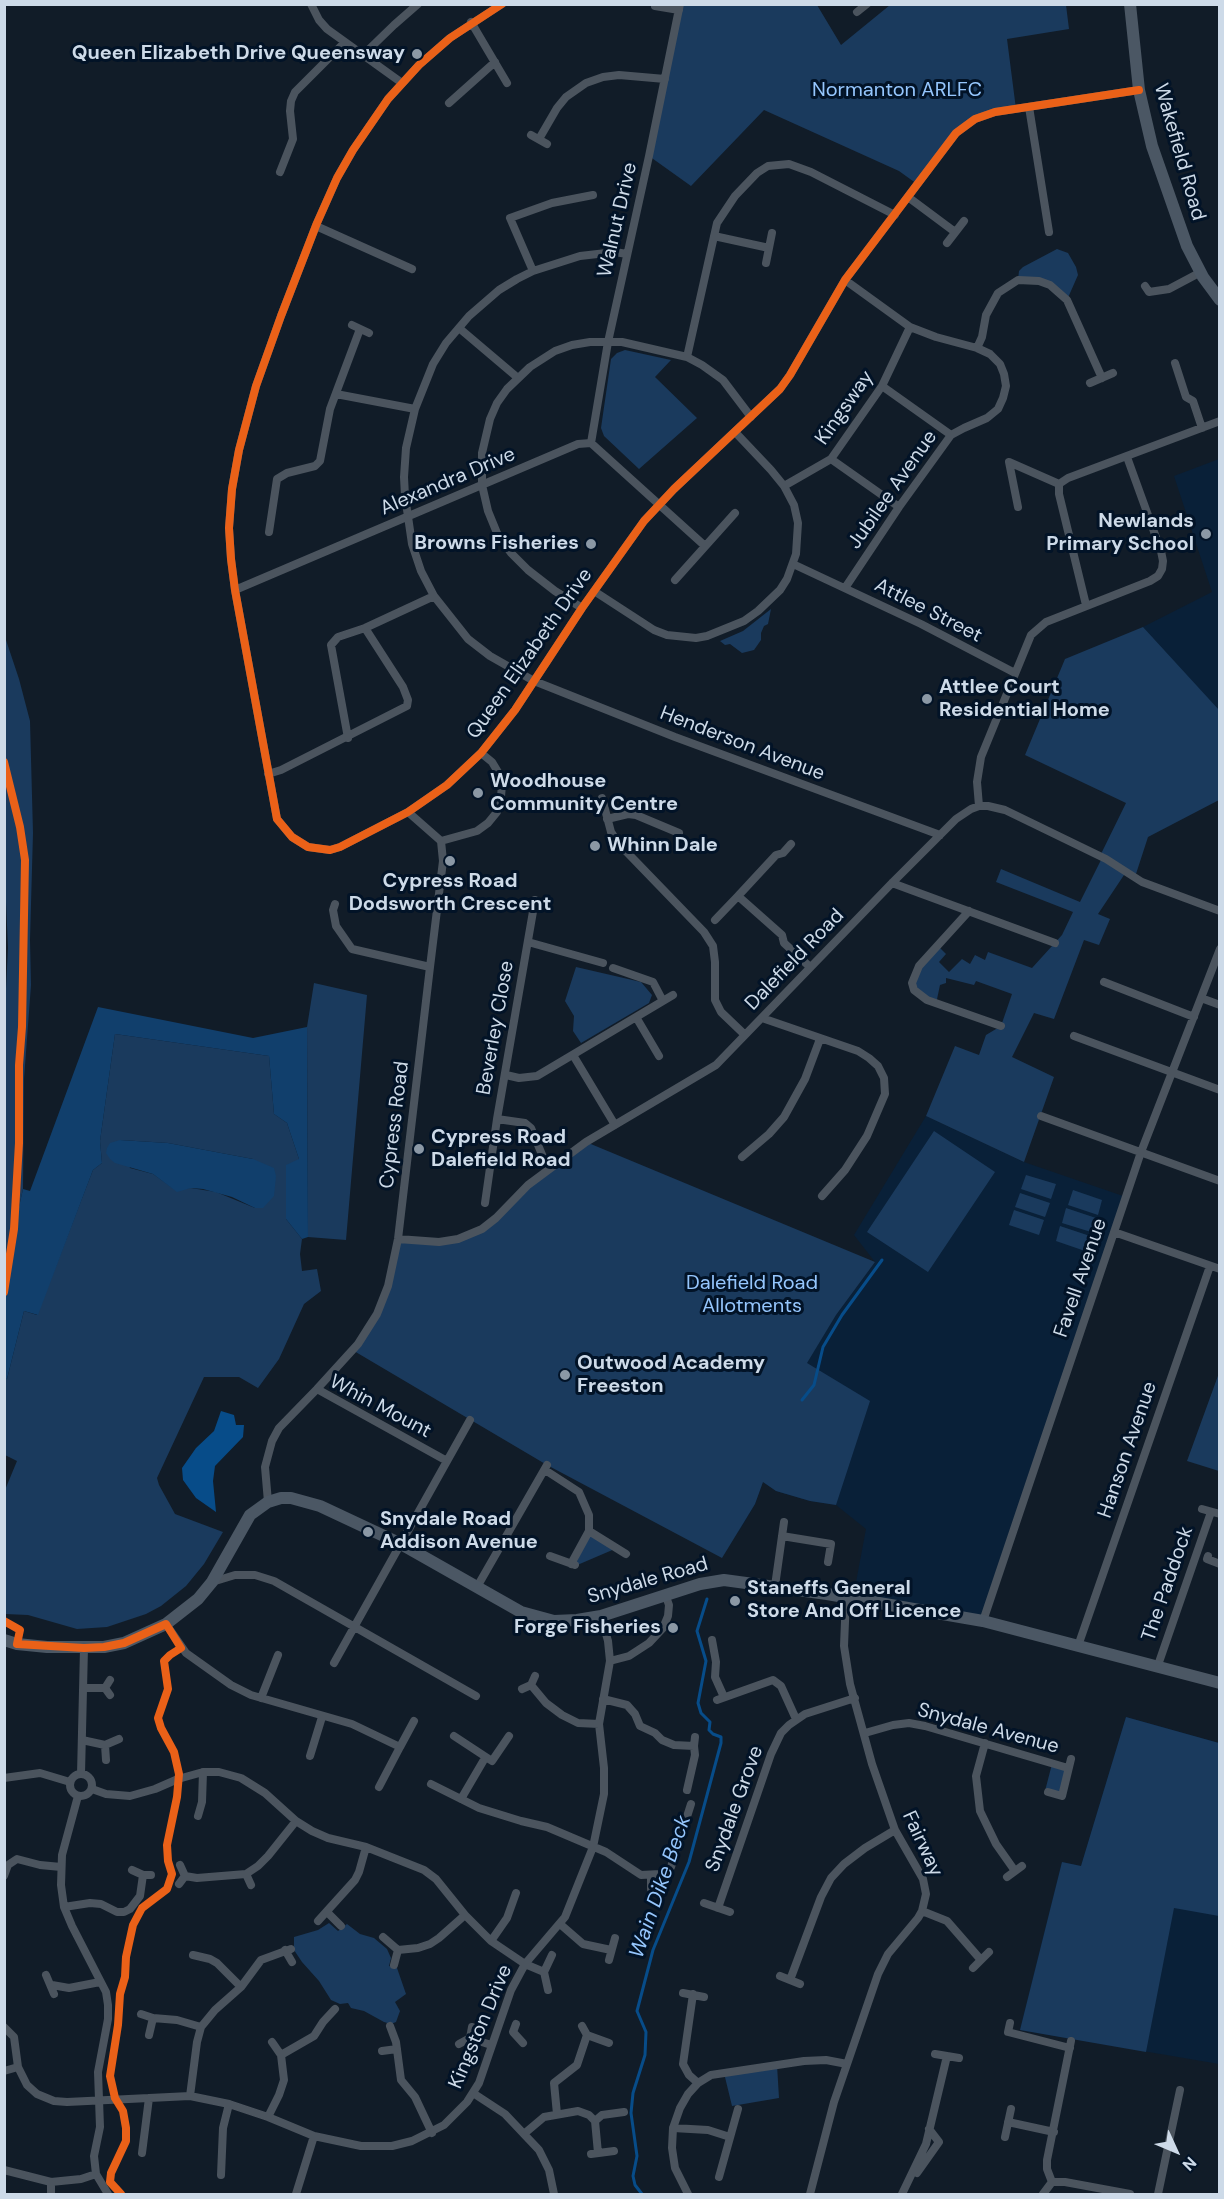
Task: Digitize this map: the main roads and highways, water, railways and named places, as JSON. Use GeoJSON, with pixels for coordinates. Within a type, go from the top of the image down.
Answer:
{"type":"FeatureCollection","features":[{"type":"Feature","properties":{"kind":"waterway"},"geometry":{"type":"LineString","coordinates":[[802,1400],[814,1385],[823,1347],[842,1315],[882,1260]]}},
{"type":"Feature","properties":{"kind":"waterway","name":"Wain Dike Beck"},"geometry":{"type":"LineString","coordinates":[[642,2194],[635,2185],[633,2176],[637,2156],[631,2113],[633,2093],[645,2055],[646,2032],[637,2011],[653,1950],[689,1862],[721,1743],[721,1737],[709,1730],[710,1722],[701,1713],[698,1703],[706,1661],[697,1631],[707,1599]]}},
{"type":"Feature","properties":{"kind":"place","name":"Queen Elizabeth Drive Queensway"},"geometry":{"type":"Point","coordinates":[417,54]}},
{"type":"Feature","properties":{"kind":"place","name":"Newlands Primary School"},"geometry":{"type":"Point","coordinates":[1206,534]}},
{"type":"Feature","properties":{"kind":"place","name":"Browns Fisheries"},"geometry":{"type":"Point","coordinates":[591,544]}},
{"type":"Feature","properties":{"kind":"place","name":"Attlee Court Residential Home"},"geometry":{"type":"Point","coordinates":[927,699]}},
{"type":"Feature","properties":{"kind":"place","name":"Woodhouse Community Centre"},"geometry":{"type":"Point","coordinates":[478,793]}},
{"type":"Feature","properties":{"kind":"place","name":"Whinn Dale"},"geometry":{"type":"Point","coordinates":[595,846]}},
{"type":"Feature","properties":{"kind":"place","name":"Cypress Road Dodsworth Crescent"},"geometry":{"type":"Point","coordinates":[450,861]}},
{"type":"Feature","properties":{"kind":"place","name":"Cypress Road Dalefield Road"},"geometry":{"type":"Point","coordinates":[419,1149]}},
{"type":"Feature","properties":{"kind":"place","name":"Outwood Academy Freeston"},"geometry":{"type":"Point","coordinates":[565,1375]}},
{"type":"Feature","properties":{"kind":"place","name":"Snydale Road Addison Avenue"},"geometry":{"type":"Point","coordinates":[368,1532]}},
{"type":"Feature","properties":{"kind":"place","name":"Staneffs General Store And Off Licence"},"geometry":{"type":"Point","coordinates":[735,1601]}},
{"type":"Feature","properties":{"kind":"place","name":"Forge Fisheries"},"geometry":{"type":"Point","coordinates":[673,1628]}},
{"type":"Feature","properties":{"kind":"park label","name":"Normanton ARLFC"},"geometry":{"type":"Point","coordinates":[897,91]}},
{"type":"Feature","properties":{"kind":"park label","name":"Dalefield Road Allotments"},"geometry":{"type":"Point","coordinates":[752,1296]}}]}
